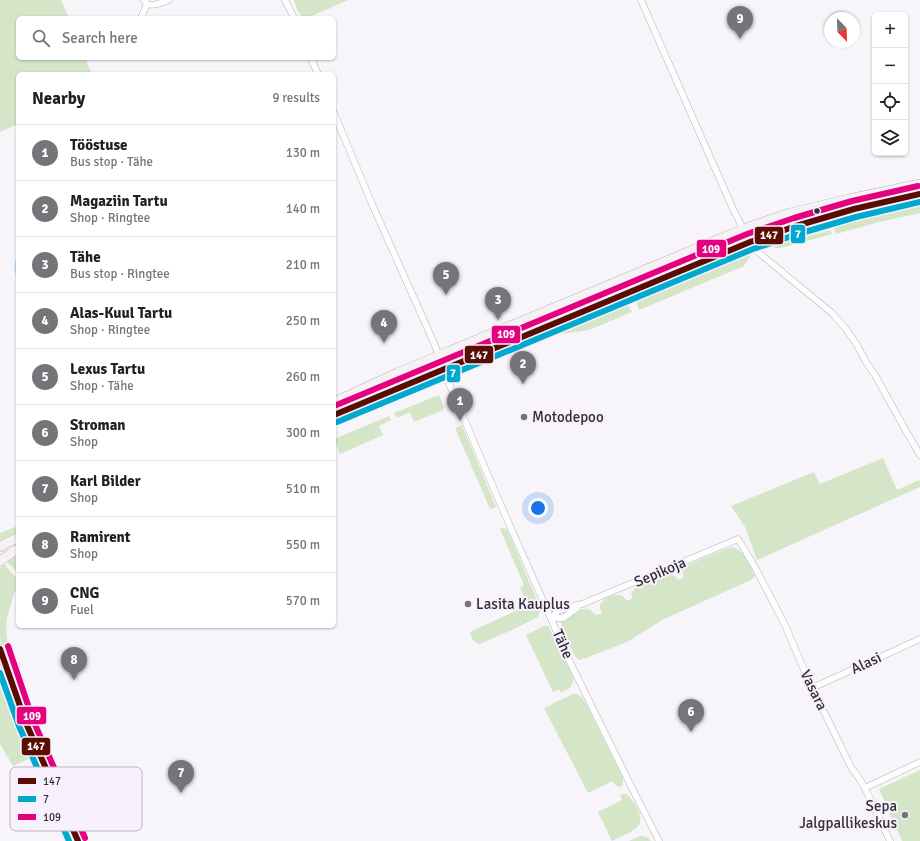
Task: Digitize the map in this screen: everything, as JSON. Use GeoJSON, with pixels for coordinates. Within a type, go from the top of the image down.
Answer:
{"type":"FeatureCollection","features":[{"type":"Feature","properties":{"kind":"main road"},"geometry":{"type":"LineString","coordinates":[[336,401],[396,372],[743,229],[790,213],[920,184]]}},
{"type":"Feature","properties":{"kind":"main road"},"geometry":{"type":"LineString","coordinates":[[336,414],[750,242],[796,226],[854,209],[920,194]]}},
{"type":"Feature","properties":{"kind":"main road"},"geometry":{"type":"LineString","coordinates":[[0,547],[16,539]]}},
{"type":"Feature","properties":{"kind":"main road"},"geometry":{"type":"LineString","coordinates":[[0,561],[16,550]]}},
{"type":"Feature","properties":{"kind":"main road"},"geometry":{"type":"LineString","coordinates":[[0,649],[26,723],[45,767]]}},
{"type":"Feature","properties":{"kind":"main road"},"geometry":{"type":"LineString","coordinates":[[0,676],[26,723]]}},
{"type":"Feature","properties":{"kind":"main road"},"geometry":{"type":"LineString","coordinates":[[74,831],[78,841]]}},
{"type":"Feature","properties":{"kind":"street"},"geometry":{"type":"LineString","coordinates":[[142,16],[145,2],[152,6],[169,0]]}},
{"type":"Feature","properties":{"kind":"street"},"geometry":{"type":"LineString","coordinates":[[285,0],[293,16]]}},
{"type":"Feature","properties":{"kind":"street"},"geometry":{"type":"LineString","coordinates":[[641,0],[703,144],[750,242],[758,253],[832,313],[846,329],[875,375],[920,454]]}},
{"type":"Feature","properties":{"kind":"street"},"geometry":{"type":"LineString","coordinates":[[312,60],[317,72]]}},
{"type":"Feature","properties":{"kind":"street","name":"Tähe"},"geometry":{"type":"LineString","coordinates":[[336,118],[499,501],[570,662],[628,782],[659,841]]}},
{"type":"Feature","properties":{"kind":"street","name":"Sepikoja"},"geometry":{"type":"LineString","coordinates":[[551,618],[559,610],[582,604],[738,539]]}},
{"type":"Feature","properties":{"kind":"street","name":"Vasara"},"geometry":{"type":"LineString","coordinates":[[738,539],[756,569],[784,625],[812,688],[852,767],[865,788],[890,841]]}},
{"type":"Feature","properties":{"kind":"street","name":"Alasi"},"geometry":{"type":"LineString","coordinates":[[812,688],[920,639]]}},
{"type":"Feature","properties":{"kind":"street"},"geometry":{"type":"LineString","coordinates":[[865,788],[920,762]]}},
{"type":"Feature","properties":{"kind":"green space"},"geometry":{"type":"Polygon","coordinates":[[[0,0],[61,0],[68,16],[16,16],[16,60],[86,60],[91,72],[16,72],[16,125],[0,132],[0,0]]]}},
{"type":"Feature","properties":{"kind":"green space"},"geometry":{"type":"Polygon","coordinates":[[[294,0],[348,0],[312,16],[302,16],[299,14],[294,0]]]}},
{"type":"Feature","properties":{"kind":"green space"},"geometry":{"type":"Polygon","coordinates":[[[920,202],[920,213],[879,222],[836,234],[833,226],[844,220],[920,202]]]}},
{"type":"Feature","properties":{"kind":"green space"},"geometry":{"type":"Polygon","coordinates":[[[831,230],[832,234],[807,241],[805,237],[831,230]]]}},
{"type":"Feature","properties":{"kind":"green space"},"geometry":{"type":"Polygon","coordinates":[[[802,235],[804,242],[780,248],[775,248],[770,243],[779,240],[802,235]]]}},
{"type":"Feature","properties":{"kind":"green space"},"geometry":{"type":"Polygon","coordinates":[[[746,252],[752,253],[744,266],[639,310],[637,301],[639,296],[746,252]]]}},
{"type":"Feature","properties":{"kind":"green space"},"geometry":{"type":"Polygon","coordinates":[[[622,303],[627,305],[632,312],[594,328],[584,331],[560,334],[537,344],[536,342],[548,334],[622,303]]]}},
{"type":"Feature","properties":{"kind":"green space"},"geometry":{"type":"Polygon","coordinates":[[[439,395],[444,407],[443,410],[414,422],[410,412],[397,418],[394,413],[439,395]]]}},
{"type":"Feature","properties":{"kind":"green space"},"geometry":{"type":"Polygon","coordinates":[[[389,416],[391,420],[379,426],[383,435],[340,454],[336,444],[336,438],[389,416]]]}},
{"type":"Feature","properties":{"kind":"green space"},"geometry":{"type":"Polygon","coordinates":[[[462,425],[496,507],[490,509],[455,428],[462,425]]]}},
{"type":"Feature","properties":{"kind":"green space"},"geometry":{"type":"Polygon","coordinates":[[[883,458],[897,490],[919,480],[920,487],[757,560],[745,527],[731,506],[814,472],[820,484],[883,458]]]}},
{"type":"Feature","properties":{"kind":"green space"},"geometry":{"type":"Polygon","coordinates":[[[16,527],[16,535],[0,543],[0,533],[16,527]]]}},
{"type":"Feature","properties":{"kind":"green space"},"geometry":{"type":"Polygon","coordinates":[[[500,529],[507,529],[539,605],[540,612],[538,617],[480,644],[473,640],[470,632],[528,605],[520,588],[524,585],[500,529]]]}},
{"type":"Feature","properties":{"kind":"green space"},"geometry":{"type":"Polygon","coordinates":[[[733,547],[744,555],[748,562],[755,576],[751,580],[664,619],[627,642],[579,660],[575,656],[562,629],[561,622],[570,615],[581,609],[588,609],[596,615],[602,613],[600,606],[606,599],[619,595],[627,601],[633,598],[631,595],[632,592],[638,585],[663,575],[670,574],[675,576],[678,580],[683,578],[683,570],[687,565],[733,547]]]}},
{"type":"Feature","properties":{"kind":"green space"},"geometry":{"type":"Polygon","coordinates":[[[16,554],[16,571],[6,561],[16,554]]]}},
{"type":"Feature","properties":{"kind":"green space"},"geometry":{"type":"Polygon","coordinates":[[[4,564],[16,578],[16,589],[7,616],[6,624],[10,653],[14,664],[9,662],[0,639],[0,568],[4,564]]]}},
{"type":"Feature","properties":{"kind":"green space"},"geometry":{"type":"Polygon","coordinates":[[[546,625],[549,627],[574,679],[570,688],[561,693],[559,689],[553,692],[526,635],[546,625]]]}},
{"type":"Feature","properties":{"kind":"green space"},"geometry":{"type":"Polygon","coordinates":[[[0,688],[12,712],[30,756],[29,759],[13,766],[0,744],[0,688]]]}},
{"type":"Feature","properties":{"kind":"green space"},"geometry":{"type":"Polygon","coordinates":[[[573,694],[577,694],[583,698],[623,778],[623,785],[621,787],[615,785],[613,781],[588,793],[544,708],[573,694]]]}},
{"type":"Feature","properties":{"kind":"green space","name":"Sepa Jalgpallikeskus"},"geometry":{"type":"Polygon","coordinates":[[[920,770],[920,841],[902,841],[879,789],[920,770]]]}},
{"type":"Feature","properties":{"kind":"green space"},"geometry":{"type":"Polygon","coordinates":[[[627,794],[633,802],[639,812],[640,821],[639,825],[635,829],[612,841],[598,812],[622,800],[620,795],[627,794]]]}},
{"type":"Feature","properties":{"kind":"green space"},"geometry":{"type":"Polygon","coordinates":[[[640,836],[646,837],[651,841],[629,841],[640,836]]]}},
{"type":"Feature","properties":{"kind":"water"},"geometry":{"type":"Polygon","coordinates":[[[16,259],[16,275],[14,267],[16,259]]]}},
{"type":"Feature","properties":{"kind":"transit line","name":"109"},"geometry":{"type":"LineString","coordinates":[[336,405],[747,234],[852,201],[918,186]]}},
{"type":"Feature","properties":{"kind":"transit line","name":"147"},"geometry":{"type":"LineString","coordinates":[[336,414],[750,242],[796,226],[854,209],[920,194]]}},
{"type":"Feature","properties":{"kind":"transit line","name":"7"},"geometry":{"type":"LineString","coordinates":[[337,422],[753,249],[856,217],[920,202]]}},
{"type":"Feature","properties":{"kind":"transit line","name":"109"},"geometry":{"type":"LineString","coordinates":[[8,646],[33,720],[54,767]]}},
{"type":"Feature","properties":{"kind":"transit line","name":"147"},"geometry":{"type":"LineString","coordinates":[[0,649],[26,723],[45,767]]}},
{"type":"Feature","properties":{"kind":"transit line","name":"7"},"geometry":{"type":"LineString","coordinates":[[0,673],[19,726],[37,767]]}},
{"type":"Feature","properties":{"kind":"transit line","name":"7"},"geometry":{"type":"LineString","coordinates":[[65,831],[69,841]]}},
{"type":"Feature","properties":{"kind":"transit line","name":"147"},"geometry":{"type":"LineString","coordinates":[[74,831],[78,841]]}},
{"type":"Feature","properties":{"kind":"transit line","name":"109"},"geometry":{"type":"LineString","coordinates":[[82,831],[85,838]]}},
{"type":"Feature","properties":{"kind":"place","name":"CNG"},"geometry":{"type":"Point","coordinates":[740,39]}},
{"type":"Feature","properties":{"kind":"place","name":"Lexus Tartu"},"geometry":{"type":"Point","coordinates":[446,295]}},
{"type":"Feature","properties":{"kind":"place","name":"Tähe"},"geometry":{"type":"Point","coordinates":[498,320]}},
{"type":"Feature","properties":{"kind":"place","name":"Alas-Kuul Tartu"},"geometry":{"type":"Point","coordinates":[384,343]}},
{"type":"Feature","properties":{"kind":"place","name":"Magaziin Tartu"},"geometry":{"type":"Point","coordinates":[523,384]}},
{"type":"Feature","properties":{"kind":"place","name":"Motodepoo"},"geometry":{"type":"Point","coordinates":[524,417]}},
{"type":"Feature","properties":{"kind":"place","name":"Tööstuse"},"geometry":{"type":"Point","coordinates":[460,421]}},
{"type":"Feature","properties":{"kind":"place","name":"Lasita Kauplus"},"geometry":{"type":"Point","coordinates":[468,604]}},
{"type":"Feature","properties":{"kind":"place","name":"Ramirent"},"geometry":{"type":"Point","coordinates":[74,680]}},
{"type":"Feature","properties":{"kind":"place","name":"Stroman"},"geometry":{"type":"Point","coordinates":[691,732]}},
{"type":"Feature","properties":{"kind":"place","name":"Karl Bilder"},"geometry":{"type":"Point","coordinates":[181,793]}},
{"type":"Feature","properties":{"kind":"place","name":"Sepa Jalgpallikeskus"},"geometry":{"type":"Point","coordinates":[905,815]}}]}
